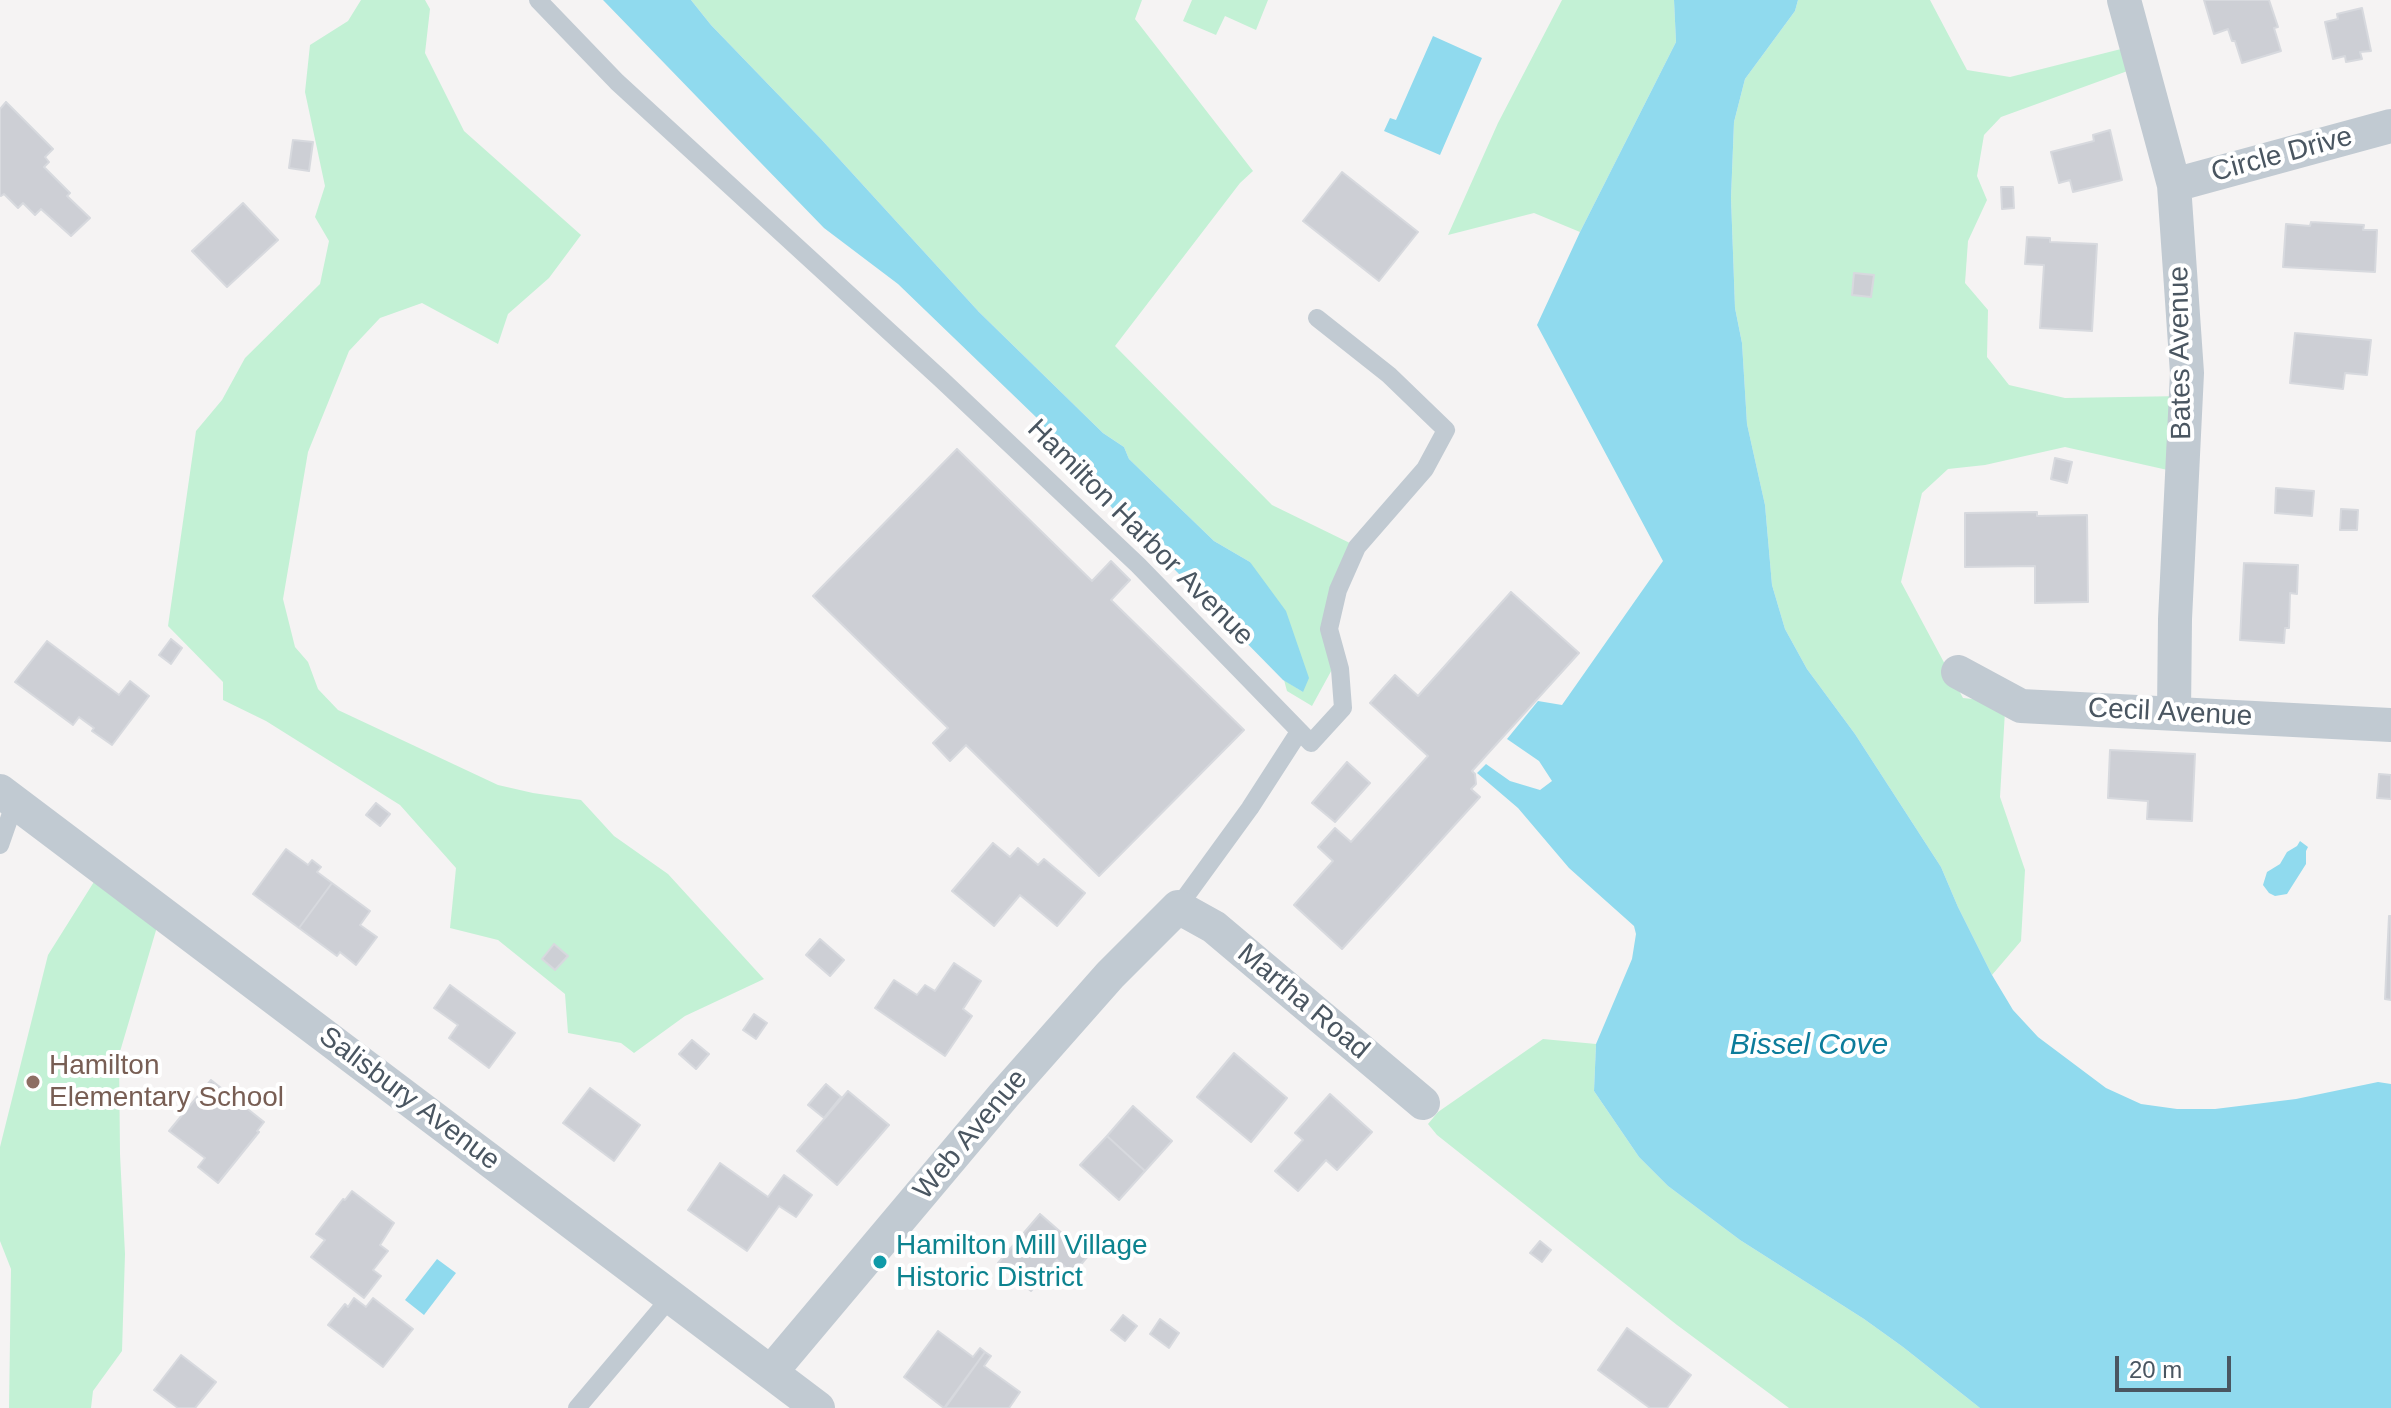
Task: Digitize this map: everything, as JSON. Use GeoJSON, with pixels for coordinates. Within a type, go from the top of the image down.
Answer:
{"type":"FeatureCollection","features":[{"type":"Feature","properties":{"kind":"street","name":"Bates Avenue"},"geometry":{"type":"LineString","coordinates":[[2124,0],[2174,185],[2187,373],[2175,619],[2174,713]]}},
{"type":"Feature","properties":{"kind":"street","name":"Circle Drive"},"geometry":{"type":"LineString","coordinates":[[2174,185],[2391,126]]}},
{"type":"Feature","properties":{"kind":"street","name":"Cecil Avenue"},"geometry":{"type":"LineString","coordinates":[[1958,672],[2021,706],[2391,725]]}},
{"type":"Feature","properties":{"kind":"street","name":"Salisbury Avenue"},"geometry":{"type":"LineString","coordinates":[[8,796],[818,1408]]}},
{"type":"Feature","properties":{"kind":"street","name":"Martha Road"},"geometry":{"type":"LineString","coordinates":[[1178,907],[1214,927],[1423,1103]]}},
{"type":"Feature","properties":{"kind":"street","name":"Web Avenue"},"geometry":{"type":"LineString","coordinates":[[771,1372],[1004,1095],[1110,975],[1178,907]]}},
{"type":"Feature","properties":{"kind":"lane","name":"Hamilton Harbor Avenue"},"geometry":{"type":"LineString","coordinates":[[538,0],[617,82],[942,380],[1138,565],[1299,732]]}},
{"type":"Feature","properties":{"kind":"lane"},"geometry":{"type":"LineString","coordinates":[[1178,907],[1250,808],[1299,732],[1311,743],[1343,708],[1340,669],[1329,629],[1338,590],[1357,547],[1425,469],[1446,430],[1389,375],[1317,318]]}},
{"type":"Feature","properties":{"kind":"lane"},"geometry":{"type":"LineString","coordinates":[[0,845],[8,796]]}},
{"type":"Feature","properties":{"kind":"lane"},"geometry":{"type":"LineString","coordinates":[[577,1408],[671,1297]]}},
{"type":"Feature","properties":{"kind":"green space"},"geometry":{"type":"Polygon","coordinates":[[[361,0],[425,0],[430,9],[425,53],[464,131],[581,235],[549,278],[508,314],[498,344],[422,303],[380,318],[349,351],[308,452],[283,599],[295,647],[308,662],[318,689],[338,710],[498,785],[581,800],[614,836],[668,874],[764,979],[685,1016],[634,1053],[621,1043],[568,1033],[565,994],[498,940],[450,928],[456,868],[400,805],[266,721],[223,700],[223,682],[168,626],[196,431],[222,400],[245,358],[320,284],[329,241],[315,217],[325,186],[305,92],[310,45],[348,21],[361,0]]]}},
{"type":"Feature","properties":{"kind":"green space"},"geometry":{"type":"Polygon","coordinates":[[[691,0],[1142,0],[1135,19],[1253,171],[1240,183],[1115,346],[1272,505],[1356,546],[1329,618],[1335,664],[1312,706],[1287,691],[1284,680],[1303,692],[1250,562],[1214,541],[1129,459],[1124,447],[1103,433],[979,312],[691,0]]]}},
{"type":"Feature","properties":{"kind":"green space"},"geometry":{"type":"Polygon","coordinates":[[[1192,0],[1268,0],[1256,30],[1225,16],[1216,35],[1183,21],[1192,0]]]}},
{"type":"Feature","properties":{"kind":"green space"},"geometry":{"type":"Polygon","coordinates":[[[1562,0],[1674,0],[1676,42],[1580,232],[1534,213],[1448,235],[1498,123],[1562,0]]]}},
{"type":"Feature","properties":{"kind":"green space"},"geometry":{"type":"Polygon","coordinates":[[[1798,0],[1930,0],[1967,70],[2010,77],[2133,46],[2133,69],[2001,117],[1984,135],[1977,176],[1987,200],[1968,241],[1965,283],[1988,310],[1987,357],[2009,385],[2065,398],[2183,396],[2172,471],[2065,447],[1985,465],[1948,469],[1922,493],[1901,582],[1963,698],[2001,702],[2005,711],[2000,797],[2025,870],[2021,941],[1992,975],[1941,867],[1855,734],[1807,669],[1785,629],[1772,585],[1765,505],[1747,424],[1742,343],[1735,308],[1731,198],[1734,122],[1745,79],[1795,11],[1798,0]]]}},
{"type":"Feature","properties":{"kind":"green space"},"geometry":{"type":"Polygon","coordinates":[[[97,877],[157,927],[119,1055],[125,1254],[122,1351],[93,1391],[91,1408],[9,1408],[11,1269],[0,1241],[0,1147],[48,955],[97,877]]]}},
{"type":"Feature","properties":{"kind":"green space"},"geometry":{"type":"Polygon","coordinates":[[[1543,1039],[1596,1044],[1594,1091],[1639,1157],[1668,1186],[1740,1240],[1864,1319],[1980,1408],[1789,1408],[1677,1325],[1437,1135],[1428,1124],[1438,1112],[1543,1039]]]}},
{"type":"Feature","properties":{"kind":"water"},"geometry":{"type":"Polygon","coordinates":[[[603,0],[691,0],[979,312],[1103,433],[1124,447],[1129,459],[1214,541],[1250,562],[1286,611],[1309,678],[1303,692],[1283,680],[1127,521],[1116,515],[1037,418],[898,284],[824,228],[603,0]]]}},
{"type":"Feature","properties":{"kind":"water","name":"Bissel Cove"},"geometry":{"type":"Polygon","coordinates":[[[1674,0],[1798,0],[1795,11],[1745,79],[1734,122],[1731,198],[1735,308],[1742,343],[1747,424],[1765,505],[1772,585],[1785,629],[1807,669],[1855,734],[1941,867],[1992,975],[2013,1010],[2038,1037],[2106,1088],[2141,1104],[2177,1109],[2215,1109],[2296,1099],[2378,1082],[2391,1084],[2391,1408],[1980,1408],[1864,1319],[1740,1240],[1668,1186],[1639,1157],[1594,1091],[1596,1044],[1632,959],[1636,934],[1634,926],[1569,868],[1518,808],[1477,773],[1486,764],[1510,781],[1540,790],[1552,781],[1539,761],[1507,739],[1538,701],[1562,705],[1663,561],[1537,325],[1580,232],[1676,42],[1674,0]]]}},
{"type":"Feature","properties":{"kind":"water"},"geometry":{"type":"Polygon","coordinates":[[[1433,36],[1482,58],[1440,155],[1384,131],[1390,118],[1396,120],[1433,36]]]}},
{"type":"Feature","properties":{"kind":"water"},"geometry":{"type":"Polygon","coordinates":[[[2300,841],[2308,847],[2306,864],[2287,894],[2275,896],[2269,893],[2263,885],[2267,872],[2280,864],[2287,852],[2300,841]]]}},
{"type":"Feature","properties":{"kind":"water"},"geometry":{"type":"Polygon","coordinates":[[[437,1259],[456,1273],[424,1315],[405,1300],[437,1259]]]}},
{"type":"Feature","properties":{"kind":"building"},"geometry":{"type":"Polygon","coordinates":[[[2204,0],[2269,0],[2278,27],[2274,28],[2281,51],[2242,63],[2228,29],[2214,34],[2204,0]]]}},
{"type":"Feature","properties":{"kind":"building"},"geometry":{"type":"Polygon","coordinates":[[[2362,8],[2371,51],[2360,52],[2362,59],[2346,62],[2345,56],[2333,59],[2325,22],[2338,19],[2337,14],[2362,8]]]}},
{"type":"Feature","properties":{"kind":"building"},"geometry":{"type":"Polygon","coordinates":[[[6,102],[53,149],[45,157],[49,162],[44,167],[90,218],[71,236],[41,209],[35,215],[23,203],[18,208],[4,194],[0,195],[0,109],[6,102]]]}},
{"type":"Feature","properties":{"kind":"building"},"geometry":{"type":"Polygon","coordinates":[[[2110,130],[2122,180],[2073,192],[2070,180],[2059,183],[2051,152],[2094,141],[2093,135],[2110,130]]]}},
{"type":"Feature","properties":{"kind":"building"},"geometry":{"type":"Polygon","coordinates":[[[293,140],[313,142],[309,171],[289,168],[293,140]]]}},
{"type":"Feature","properties":{"kind":"building"},"geometry":{"type":"Polygon","coordinates":[[[1342,172],[1418,232],[1379,281],[1303,221],[1342,172]]]}},
{"type":"Feature","properties":{"kind":"building"},"geometry":{"type":"Polygon","coordinates":[[[2001,187],[2013,187],[2014,208],[2002,209],[2001,187]]]}},
{"type":"Feature","properties":{"kind":"building"},"geometry":{"type":"Polygon","coordinates":[[[243,203],[278,240],[227,287],[192,251],[243,203]]]}},
{"type":"Feature","properties":{"kind":"building"},"geometry":{"type":"Polygon","coordinates":[[[2311,222],[2364,225],[2363,230],[2377,230],[2375,272],[2283,267],[2286,224],[2310,226],[2311,222]]]}},
{"type":"Feature","properties":{"kind":"building"},"geometry":{"type":"Polygon","coordinates":[[[2027,237],[2050,238],[2050,242],[2097,244],[2092,331],[2040,328],[2044,265],[2025,264],[2027,237]]]}},
{"type":"Feature","properties":{"kind":"building"},"geometry":{"type":"Polygon","coordinates":[[[1854,273],[1874,275],[1871,297],[1852,295],[1854,273]]]}},
{"type":"Feature","properties":{"kind":"building"},"geometry":{"type":"Polygon","coordinates":[[[2295,333],[2371,340],[2367,375],[2345,373],[2343,389],[2290,383],[2295,333]]]}},
{"type":"Feature","properties":{"kind":"building"},"geometry":{"type":"Polygon","coordinates":[[[957,449],[1092,581],[1111,561],[1130,580],[1111,600],[1244,730],[1099,876],[966,745],[950,761],[933,743],[948,728],[813,596],[957,449]]]}},
{"type":"Feature","properties":{"kind":"building"},"geometry":{"type":"Polygon","coordinates":[[[2055,458],[2072,462],[2067,483],[2051,479],[2055,458]]]}},
{"type":"Feature","properties":{"kind":"building"},"geometry":{"type":"Polygon","coordinates":[[[2276,488],[2314,491],[2312,516],[2275,513],[2276,488]]]}},
{"type":"Feature","properties":{"kind":"building"},"geometry":{"type":"Polygon","coordinates":[[[2341,509],[2358,510],[2357,530],[2340,530],[2341,509]]]}},
{"type":"Feature","properties":{"kind":"building"},"geometry":{"type":"Polygon","coordinates":[[[2037,512],[2037,516],[2087,515],[2088,602],[2035,603],[2035,566],[1965,567],[1965,513],[2037,512]]]}},
{"type":"Feature","properties":{"kind":"building"},"geometry":{"type":"Polygon","coordinates":[[[2244,563],[2298,565],[2297,594],[2290,593],[2289,628],[2285,628],[2284,643],[2240,640],[2244,563]]]}},
{"type":"Feature","properties":{"kind":"building"},"geometry":{"type":"Polygon","coordinates":[[[1511,592],[1579,653],[1472,771],[1476,784],[1471,789],[1480,797],[1342,949],[1294,905],[1333,861],[1318,847],[1335,828],[1351,842],[1428,756],[1370,703],[1395,675],[1418,696],[1511,592]]]}},
{"type":"Feature","properties":{"kind":"building"},"geometry":{"type":"Polygon","coordinates":[[[171,639],[182,648],[171,664],[159,655],[171,639]]]}},
{"type":"Feature","properties":{"kind":"building"},"geometry":{"type":"Polygon","coordinates":[[[47,641],[119,695],[130,681],[149,696],[112,745],[79,717],[73,725],[15,682],[47,641]]]}},
{"type":"Feature","properties":{"kind":"building"},"geometry":{"type":"Polygon","coordinates":[[[2110,750],[2195,754],[2192,821],[2147,819],[2148,801],[2108,798],[2110,750]]]}},
{"type":"Feature","properties":{"kind":"building"},"geometry":{"type":"Polygon","coordinates":[[[1347,762],[1370,783],[1335,822],[1312,803],[1347,762]]]}},
{"type":"Feature","properties":{"kind":"building"},"geometry":{"type":"Polygon","coordinates":[[[2379,774],[2391,775],[2391,799],[2377,798],[2379,774]]]}},
{"type":"Feature","properties":{"kind":"building"},"geometry":{"type":"Polygon","coordinates":[[[376,803],[390,814],[380,826],[366,815],[376,803]]]}},
{"type":"Feature","properties":{"kind":"building"},"geometry":{"type":"Polygon","coordinates":[[[993,843],[1010,857],[1018,848],[1038,865],[1044,859],[1085,893],[1057,926],[1020,895],[994,926],[952,891],[993,843]]]}},
{"type":"Feature","properties":{"kind":"building"},"geometry":{"type":"Polygon","coordinates":[[[286,849],[308,865],[312,860],[321,867],[317,872],[332,883],[299,928],[253,894],[286,849]]]}},
{"type":"Feature","properties":{"kind":"building"},"geometry":{"type":"Polygon","coordinates":[[[332,883],[370,911],[360,925],[377,937],[356,965],[340,952],[337,956],[299,928],[332,883]]]}},
{"type":"Feature","properties":{"kind":"building"},"geometry":{"type":"Polygon","coordinates":[[[2391,916],[2391,1000],[2385,999],[2391,916]]]}},
{"type":"Feature","properties":{"kind":"building"},"geometry":{"type":"Polygon","coordinates":[[[820,939],[844,960],[830,976],[806,955],[820,939]]]}},
{"type":"Feature","properties":{"kind":"building"},"geometry":{"type":"Polygon","coordinates":[[[554,944],[568,956],[555,970],[542,959],[554,944]]]}},
{"type":"Feature","properties":{"kind":"building"},"geometry":{"type":"Polygon","coordinates":[[[954,963],[981,981],[963,1009],[972,1016],[945,1056],[875,1008],[894,980],[917,995],[925,985],[935,991],[954,963]]]}},
{"type":"Feature","properties":{"kind":"building"},"geometry":{"type":"Polygon","coordinates":[[[450,985],[515,1033],[489,1068],[449,1038],[458,1025],[434,1008],[450,985]]]}},
{"type":"Feature","properties":{"kind":"building"},"geometry":{"type":"Polygon","coordinates":[[[754,1014],[767,1023],[756,1039],[743,1030],[754,1014]]]}},
{"type":"Feature","properties":{"kind":"building"},"geometry":{"type":"Polygon","coordinates":[[[692,1040],[709,1054],[696,1069],[679,1054],[692,1040]]]}},
{"type":"Feature","properties":{"kind":"building"},"geometry":{"type":"Polygon","coordinates":[[[1234,1053],[1287,1098],[1251,1142],[1197,1097],[1234,1053]]]}},
{"type":"Feature","properties":{"kind":"building"},"geometry":{"type":"Polygon","coordinates":[[[211,1080],[264,1122],[218,1183],[198,1167],[205,1158],[169,1131],[211,1080]]]}},
{"type":"Feature","properties":{"kind":"building"},"geometry":{"type":"Polygon","coordinates":[[[826,1084],[841,1097],[824,1118],[808,1105],[826,1084]]]}},
{"type":"Feature","properties":{"kind":"building"},"geometry":{"type":"Polygon","coordinates":[[[590,1088],[640,1125],[614,1161],[563,1123],[590,1088]]]}},
{"type":"Feature","properties":{"kind":"building"},"geometry":{"type":"Polygon","coordinates":[[[848,1091],[889,1125],[837,1185],[797,1151],[848,1091]]]}},
{"type":"Feature","properties":{"kind":"building"},"geometry":{"type":"Polygon","coordinates":[[[1330,1094],[1372,1132],[1337,1170],[1326,1160],[1298,1191],[1275,1171],[1303,1140],[1295,1133],[1330,1094]]]}},
{"type":"Feature","properties":{"kind":"building"},"geometry":{"type":"Polygon","coordinates":[[[1133,1106],[1172,1141],[1145,1171],[1107,1136],[1133,1106]]]}},
{"type":"Feature","properties":{"kind":"building"},"geometry":{"type":"Polygon","coordinates":[[[1107,1136],[1145,1171],[1119,1200],[1080,1165],[1107,1136]]]}},
{"type":"Feature","properties":{"kind":"building"},"geometry":{"type":"Polygon","coordinates":[[[720,1163],[768,1197],[784,1175],[812,1195],[796,1217],[779,1206],[747,1251],[688,1210],[720,1163]]]}},
{"type":"Feature","properties":{"kind":"building"},"geometry":{"type":"Polygon","coordinates":[[[352,1191],[394,1223],[380,1245],[388,1251],[373,1270],[381,1276],[364,1298],[311,1257],[325,1240],[316,1234],[352,1191]]]}},
{"type":"Feature","properties":{"kind":"building"},"geometry":{"type":"Polygon","coordinates":[[[1040,1214],[1088,1256],[1073,1274],[1057,1260],[1031,1291],[998,1263],[1040,1214]]]}},
{"type":"Feature","properties":{"kind":"building"},"geometry":{"type":"Polygon","coordinates":[[[1540,1241],[1551,1250],[1542,1262],[1530,1253],[1540,1241]]]}},
{"type":"Feature","properties":{"kind":"building"},"geometry":{"type":"Polygon","coordinates":[[[354,1298],[366,1307],[373,1298],[413,1329],[383,1367],[328,1325],[354,1298]]]}},
{"type":"Feature","properties":{"kind":"building"},"geometry":{"type":"Polygon","coordinates":[[[1123,1315],[1137,1326],[1125,1341],[1111,1330],[1123,1315]]]}},
{"type":"Feature","properties":{"kind":"building"},"geometry":{"type":"Polygon","coordinates":[[[1160,1319],[1179,1333],[1169,1348],[1150,1334],[1160,1319]]]}},
{"type":"Feature","properties":{"kind":"building"},"geometry":{"type":"Polygon","coordinates":[[[1627,1328],[1691,1375],[1667,1408],[1650,1408],[1598,1370],[1627,1328]]]}},
{"type":"Feature","properties":{"kind":"building"},"geometry":{"type":"Polygon","coordinates":[[[938,1331],[973,1357],[980,1348],[985,1352],[944,1408],[904,1377],[938,1331]]]}},
{"type":"Feature","properties":{"kind":"building"},"geometry":{"type":"Polygon","coordinates":[[[985,1352],[991,1356],[984,1366],[1020,1392],[1009,1408],[945,1408],[985,1352]]]}},
{"type":"Feature","properties":{"kind":"building"},"geometry":{"type":"Polygon","coordinates":[[[181,1355],[216,1382],[195,1408],[178,1408],[154,1390],[181,1355]]]}},
{"type":"Feature","properties":{"kind":"place","name":"Hamilton Elementary School"},"geometry":{"type":"Point","coordinates":[33,1082]}},
{"type":"Feature","properties":{"kind":"place","name":"Hamilton Mill Village Historic District"},"geometry":{"type":"Point","coordinates":[880,1262]}}]}
